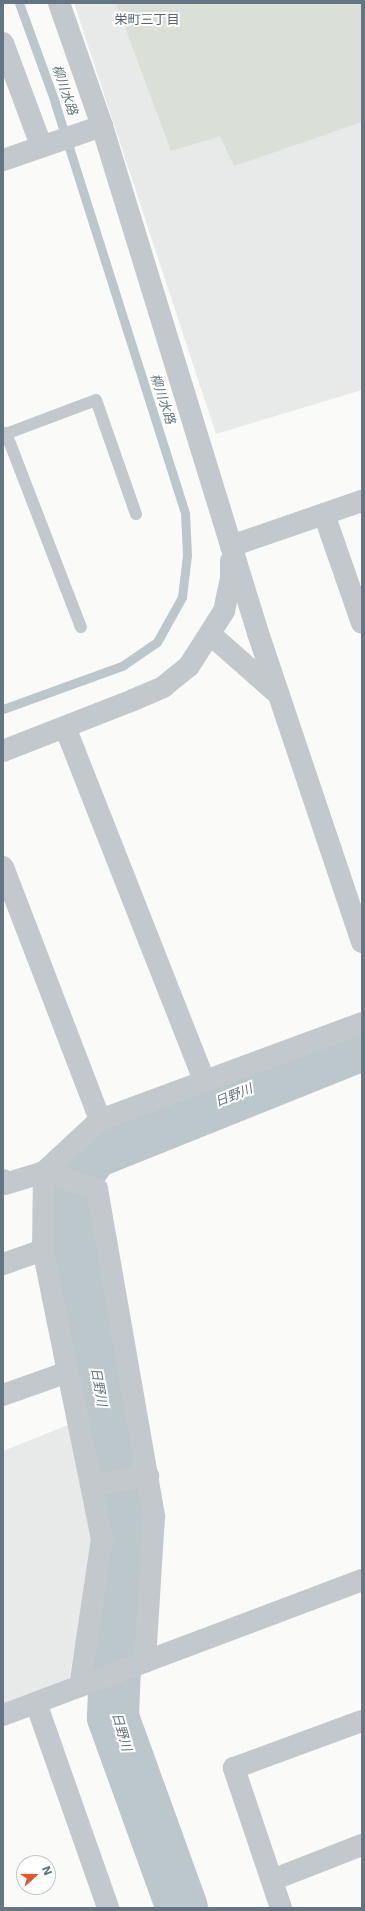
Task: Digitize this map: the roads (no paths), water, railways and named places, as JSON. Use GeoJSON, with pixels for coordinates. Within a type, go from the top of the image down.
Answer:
{"type":"FeatureCollection","features":[{"type":"Feature","properties":{"kind":"street"},"geometry":{"type":"LineString","coordinates":[[59,3],[102,126],[278,695],[362,942]]}},
{"type":"Feature","properties":{"kind":"street"},"geometry":{"type":"LineString","coordinates":[[3,43],[41,145]]}},
{"type":"Feature","properties":{"kind":"street"},"geometry":{"type":"LineString","coordinates":[[3,160],[41,145],[102,126]]}},
{"type":"Feature","properties":{"kind":"street"},"geometry":{"type":"LineString","coordinates":[[231,546],[362,501]]}},
{"type":"Feature","properties":{"kind":"street"},"geometry":{"type":"LineString","coordinates":[[324,514],[362,622]]}},
{"type":"Feature","properties":{"kind":"street"},"geometry":{"type":"LineString","coordinates":[[3,751],[163,686],[189,666],[224,611],[231,579],[231,546]]}},
{"type":"Feature","properties":{"kind":"street"},"geometry":{"type":"LineString","coordinates":[[210,634],[278,695]]}},
{"type":"Feature","properties":{"kind":"street"},"geometry":{"type":"LineString","coordinates":[[65,727],[204,1080]]}},
{"type":"Feature","properties":{"kind":"street"},"geometry":{"type":"LineString","coordinates":[[3,867],[100,1120]]}},
{"type":"Feature","properties":{"kind":"street"},"geometry":{"type":"LineString","coordinates":[[4,1183],[44,1172],[100,1120],[204,1080],[362,1023]]}},
{"type":"Feature","properties":{"kind":"street"},"geometry":{"type":"LineString","coordinates":[[44,1172],[97,1189],[154,1517],[145,1662]]}},
{"type":"Feature","properties":{"kind":"street"},"geometry":{"type":"LineString","coordinates":[[44,1172],[43,1250],[102,1539],[80,1686]]}},
{"type":"Feature","properties":{"kind":"street"},"geometry":{"type":"LineString","coordinates":[[3,1264],[43,1250]]}},
{"type":"Feature","properties":{"kind":"street"},"geometry":{"type":"LineString","coordinates":[[3,1395],[68,1372]]}},
{"type":"Feature","properties":{"kind":"street"},"geometry":{"type":"LineString","coordinates":[[92,1485],[148,1476]]}},
{"type":"Feature","properties":{"kind":"street"},"geometry":{"type":"LineString","coordinates":[[3,1715],[362,1580]]}},
{"type":"Feature","properties":{"kind":"street"},"geometry":{"type":"LineString","coordinates":[[36,1702],[108,1908]]}},
{"type":"Feature","properties":{"kind":"street"},"geometry":{"type":"LineString","coordinates":[[281,1908],[234,1768],[362,1721]]}},
{"type":"Feature","properties":{"kind":"street"},"geometry":{"type":"LineString","coordinates":[[272,1880],[362,1845]]}},
{"type":"Feature","properties":{"kind":"lane"},"geometry":{"type":"LineString","coordinates":[[81,627],[5,434],[96,400],[136,514]]}},
{"type":"Feature","properties":{"kind":"waterway","name":"柳川水路"},"geometry":{"type":"LineString","coordinates":[[3,709],[122,666],[157,642],[182,597],[187,555],[185,513],[55,102],[19,3]]}},
{"type":"Feature","properties":{"kind":"waterway","name":"日野川"},"geometry":{"type":"LineString","coordinates":[[182,1908],[113,1717],[120,1531],[110,1457],[69,1219],[71,1184],[93,1153],[362,1045]]}},
{"type":"Feature","properties":{"kind":"district","name":"栄町三丁目"},"geometry":{"type":"Point","coordinates":[147,20]}}]}
